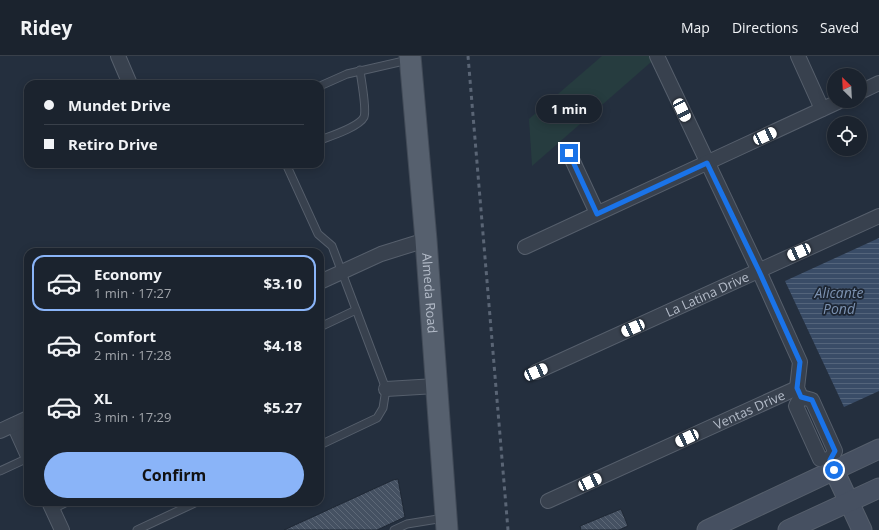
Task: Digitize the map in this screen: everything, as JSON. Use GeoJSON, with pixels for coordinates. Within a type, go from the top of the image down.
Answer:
{"type":"FeatureCollection","features":[{"type":"Feature","properties":{"kind":"main road","name":"Almeda Road"},"geometry":{"type":"LineString","coordinates":[[410,58],[426,240],[446,524]]}},
{"type":"Feature","properties":{"kind":"main road"},"geometry":{"type":"LineString","coordinates":[[707,530],[832,465],[879,449]]}},
{"type":"Feature","properties":{"kind":"main road"},"geometry":{"type":"LineString","coordinates":[[832,465],[862,530]]}},
{"type":"Feature","properties":{"kind":"main road"},"geometry":{"type":"LineString","coordinates":[[788,530],[879,488]]}},
{"type":"Feature","properties":{"kind":"street"},"geometry":{"type":"LineString","coordinates":[[118,56],[128,80]]}},
{"type":"Feature","properties":{"kind":"street"},"geometry":{"type":"LineString","coordinates":[[657,56],[759,271],[800,362],[799,392],[812,400],[816,430],[835,451],[832,465]]}},
{"type":"Feature","properties":{"kind":"street"},"geometry":{"type":"LineString","coordinates":[[798,56],[822,109]]}},
{"type":"Feature","properties":{"kind":"street"},"geometry":{"type":"LineString","coordinates":[[867,89],[879,83]]}},
{"type":"Feature","properties":{"kind":"street"},"geometry":{"type":"LineString","coordinates":[[525,247],[827,107]]}},
{"type":"Feature","properties":{"kind":"street"},"geometry":{"type":"LineString","coordinates":[[569,153],[597,214]]}},
{"type":"Feature","properties":{"kind":"street","name":"La Latina Drive"},"geometry":{"type":"LineString","coordinates":[[536,372],[879,216]]}},
{"type":"Feature","properties":{"kind":"street"},"geometry":{"type":"LineString","coordinates":[[324,280],[381,254],[426,240]]}},
{"type":"Feature","properties":{"kind":"street"},"geometry":{"type":"LineString","coordinates":[[386,389],[436,386]]}},
{"type":"Feature","properties":{"kind":"street","name":"Ventas Drive"},"geometry":{"type":"LineString","coordinates":[[548,501],[799,392]]}},
{"type":"Feature","properties":{"kind":"street"},"geometry":{"type":"LineString","coordinates":[[0,431],[24,420]]}},
{"type":"Feature","properties":{"kind":"street"},"geometry":{"type":"LineString","coordinates":[[14,425],[24,448]]}},
{"type":"Feature","properties":{"kind":"street"},"geometry":{"type":"LineString","coordinates":[[51,506],[62,530]]}},
{"type":"Feature","properties":{"kind":"lane"},"geometry":{"type":"LineString","coordinates":[[324,84],[360,70],[410,58]]}},
{"type":"Feature","properties":{"kind":"lane"},"geometry":{"type":"LineString","coordinates":[[324,138],[357,124],[364,117],[365,109],[360,70]]}},
{"type":"Feature","properties":{"kind":"lane"},"geometry":{"type":"LineString","coordinates":[[288,168],[318,234],[332,246],[386,389],[383,408],[377,418],[324,443]]}},
{"type":"Feature","properties":{"kind":"lane"},"geometry":{"type":"LineString","coordinates":[[324,324],[356,310]]}},
{"type":"Feature","properties":{"kind":"lane"},"geometry":{"type":"LineString","coordinates":[[0,471],[24,459]]}},
{"type":"Feature","properties":{"kind":"lane"},"geometry":{"type":"LineString","coordinates":[[137,530],[188,506]]}},
{"type":"Feature","properties":{"kind":"lane"},"geometry":{"type":"LineString","coordinates":[[394,530],[408,524],[446,524]]}},
{"type":"Feature","properties":{"kind":"green space"},"geometry":{"type":"Polygon","coordinates":[[[602,56],[658,56],[532,166],[529,119],[602,56]]]}},
{"type":"Feature","properties":{"kind":"water","name":"Alicante Pond"},"geometry":{"type":"Polygon","coordinates":[[[879,238],[879,391],[844,407],[785,281],[879,238]]]}},
{"type":"Feature","properties":{"kind":"building"},"geometry":{"type":"Polygon","coordinates":[[[398,479],[405,517],[377,530],[284,530],[393,480],[398,479]]]}},
{"type":"Feature","properties":{"kind":"building"},"geometry":{"type":"Polygon","coordinates":[[[621,509],[628,526],[619,530],[581,530],[580,526],[621,509]]]}},
{"type":"Feature","properties":{"kind":"railway"},"geometry":{"type":"LineString","coordinates":[[468,56],[508,530]]}},
{"type":"Feature","properties":{"kind":"route"},"geometry":{"type":"LineString","coordinates":[[569,153],[597,214],[707,163],[759,271],[800,362],[797,388],[801,397],[812,400],[835,451],[830,460],[834,470]]}}]}
